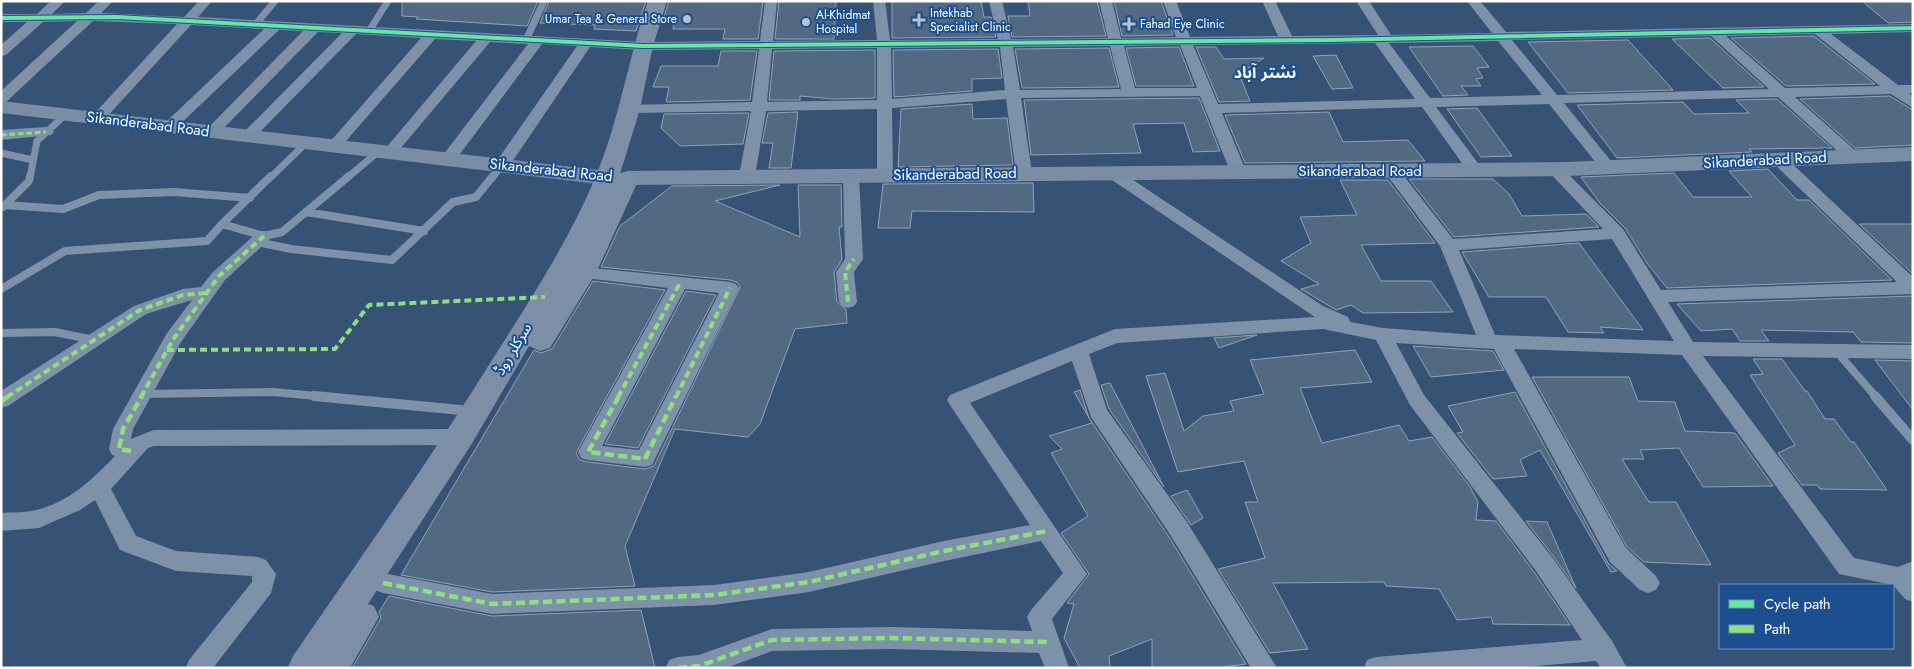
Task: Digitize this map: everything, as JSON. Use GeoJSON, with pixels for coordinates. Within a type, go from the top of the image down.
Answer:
{"type":"FeatureCollection","features":[{"type":"Feature","properties":{"kind":"main road","name":"سرکلر روڈ"},"geometry":{"type":"LineString","coordinates":[[306,668],[460,437],[618,178],[629,108],[644,46],[658,1]]}},
{"type":"Feature","properties":{"kind":"main road"},"geometry":{"type":"LineString","coordinates":[[330,668],[583,273],[618,178]]}},
{"type":"Feature","properties":{"kind":"street"},"geometry":{"type":"LineString","coordinates":[[1,52],[59,1]]}},
{"type":"Feature","properties":{"kind":"street"},"geometry":{"type":"LineString","coordinates":[[1,99],[107,1]]}},
{"type":"Feature","properties":{"kind":"street"},"geometry":{"type":"LineString","coordinates":[[98,118],[206,1]]}},
{"type":"Feature","properties":{"kind":"street"},"geometry":{"type":"LineString","coordinates":[[747,176],[759,106],[771,1]]}},
{"type":"Feature","properties":{"kind":"street"},"geometry":{"type":"LineString","coordinates":[[879,1],[884,45],[883,104],[886,175]]}},
{"type":"Feature","properties":{"kind":"street"},"geometry":{"type":"LineString","coordinates":[[995,1],[1006,44],[1024,173]]}},
{"type":"Feature","properties":{"kind":"street"},"geometry":{"type":"LineString","coordinates":[[1105,1],[1129,93]]}},
{"type":"Feature","properties":{"kind":"street"},"geometry":{"type":"LineString","coordinates":[[1169,1],[1204,92],[1213,109],[1238,171]]}},
{"type":"Feature","properties":{"kind":"street"},"geometry":{"type":"LineString","coordinates":[[1268,1],[1287,40]]}},
{"type":"Feature","properties":{"kind":"street"},"geometry":{"type":"LineString","coordinates":[[1362,1],[1383,39],[1426,103],[1475,170]]}},
{"type":"Feature","properties":{"kind":"street"},"geometry":{"type":"LineString","coordinates":[[1473,1],[1606,166]]}},
{"type":"Feature","properties":{"kind":"street"},"geometry":{"type":"LineString","coordinates":[[1,18],[90,17],[189,21],[644,46],[1383,39],[1913,28]]}},
{"type":"Feature","properties":{"kind":"street"},"geometry":{"type":"LineString","coordinates":[[170,126],[275,26]]}},
{"type":"Feature","properties":{"kind":"street"},"geometry":{"type":"LineString","coordinates":[[213,132],[314,28]]}},
{"type":"Feature","properties":{"kind":"street"},"geometry":{"type":"LineString","coordinates":[[248,136],[353,30]]}},
{"type":"Feature","properties":{"kind":"street"},"geometry":{"type":"LineString","coordinates":[[1818,30],[1913,104]]}},
{"type":"Feature","properties":{"kind":"street"},"geometry":{"type":"LineString","coordinates":[[1715,33],[1852,155]]}},
{"type":"Feature","properties":{"kind":"street"},"geometry":{"type":"LineString","coordinates":[[334,146],[431,35]]}},
{"type":"Feature","properties":{"kind":"street"},"geometry":{"type":"LineString","coordinates":[[384,152],[486,38]]}},
{"type":"Feature","properties":{"kind":"street"},"geometry":{"type":"LineString","coordinates":[[448,159],[532,40]]}},
{"type":"Feature","properties":{"kind":"street"},"geometry":{"type":"LineString","coordinates":[[502,165],[586,43]]}},
{"type":"Feature","properties":{"kind":"street"},"geometry":{"type":"LineString","coordinates":[[1213,109],[1552,101],[1913,89]]}},
{"type":"Feature","properties":{"kind":"street"},"geometry":{"type":"LineString","coordinates":[[629,108],[883,104],[1013,94],[1204,92]]}},
{"type":"Feature","properties":{"kind":"street","name":"Sikanderabad Road"},"geometry":{"type":"LineString","coordinates":[[1,107],[618,178],[1238,171],[1555,170],[1606,166],[1780,161],[1852,155],[1913,154]]}},
{"type":"Feature","properties":{"kind":"street"},"geometry":{"type":"LineString","coordinates":[[1,135],[46,132]]}},
{"type":"Feature","properties":{"kind":"street"},"geometry":{"type":"LineString","coordinates":[[1780,161],[1913,288]]}},
{"type":"Feature","properties":{"kind":"street"},"geometry":{"type":"LineString","coordinates":[[1391,170],[1448,245],[1494,342],[1618,555],[1648,583]]}},
{"type":"Feature","properties":{"kind":"street"},"geometry":{"type":"LineString","coordinates":[[1555,170],[1617,233],[1688,349],[1847,567],[1908,580]]}},
{"type":"Feature","properties":{"kind":"street"},"geometry":{"type":"LineString","coordinates":[[1112,173],[1317,310],[1353,329]]}},
{"type":"Feature","properties":{"kind":"street"},"geometry":{"type":"LineString","coordinates":[[848,302],[845,272],[854,259],[851,175]]}},
{"type":"Feature","properties":{"kind":"street"},"geometry":{"type":"LineString","coordinates":[[1448,245],[1617,233]]}},
{"type":"Feature","properties":{"kind":"street"},"geometry":{"type":"LineString","coordinates":[[132,451],[119,449],[123,429],[174,338],[219,276],[260,239]]}},
{"type":"Feature","properties":{"kind":"street"},"geometry":{"type":"LineString","coordinates":[[583,273],[730,288],[646,459],[588,452],[680,283]]}},
{"type":"Feature","properties":{"kind":"street"},"geometry":{"type":"LineString","coordinates":[[1656,296],[1913,288]]}},
{"type":"Feature","properties":{"kind":"street"},"geometry":{"type":"LineString","coordinates":[[1,401],[140,310],[183,296],[207,292]]}},
{"type":"Feature","properties":{"kind":"street"},"geometry":{"type":"LineString","coordinates":[[1057,668],[1040,617],[1076,574],[957,400],[1115,336],[1323,324],[1383,335],[1494,342],[1688,349],[1913,352]]}},
{"type":"Feature","properties":{"kind":"street"},"geometry":{"type":"LineString","coordinates":[[1383,335],[1417,400],[1544,564],[1609,659]]}},
{"type":"Feature","properties":{"kind":"street"},"geometry":{"type":"LineString","coordinates":[[1078,351],[1098,412],[1178,530],[1265,668]]}},
{"type":"Feature","properties":{"kind":"street"},"geometry":{"type":"LineString","coordinates":[[1,522],[39,519],[72,504],[99,488],[141,442],[154,438],[460,437]]}},
{"type":"Feature","properties":{"kind":"street"},"geometry":{"type":"LineString","coordinates":[[99,488],[128,543],[176,561],[258,567],[265,574],[263,586],[198,668]]}},
{"type":"Feature","properties":{"kind":"street"},"geometry":{"type":"LineString","coordinates":[[383,583],[492,604],[714,595],[809,582],[1047,531]]}},
{"type":"Feature","properties":{"kind":"street"},"geometry":{"type":"LineString","coordinates":[[678,668],[699,666],[772,640],[892,638],[1047,642]]}},
{"type":"Feature","properties":{"kind":"street"},"geometry":{"type":"LineString","coordinates":[[1376,668],[1609,659]]}},
{"type":"Feature","properties":{"kind":"lane"},"geometry":{"type":"LineString","coordinates":[[255,25],[275,1]]}},
{"type":"Feature","properties":{"kind":"lane"},"geometry":{"type":"LineString","coordinates":[[369,31],[388,1]]}},
{"type":"Feature","properties":{"kind":"lane"},"geometry":{"type":"LineString","coordinates":[[532,40],[544,1]]}},
{"type":"Feature","properties":{"kind":"lane"},"geometry":{"type":"LineString","coordinates":[[3,207],[29,181],[38,140],[66,114]]}},
{"type":"Feature","properties":{"kind":"lane"},"geometry":{"type":"LineString","coordinates":[[1,289],[65,251],[207,241],[306,142]]}},
{"type":"Feature","properties":{"kind":"lane"},"geometry":{"type":"LineString","coordinates":[[1,152],[33,160]]}},
{"type":"Feature","properties":{"kind":"lane"},"geometry":{"type":"LineString","coordinates":[[260,239],[282,232],[384,152]]}},
{"type":"Feature","properties":{"kind":"lane"},"geometry":{"type":"LineString","coordinates":[[222,224],[291,249],[392,260],[453,202],[476,197],[502,165]]}},
{"type":"Feature","properties":{"kind":"lane"},"geometry":{"type":"LineString","coordinates":[[3,207],[63,209],[99,194],[174,192],[250,198]]}},
{"type":"Feature","properties":{"kind":"lane"},"geometry":{"type":"LineString","coordinates":[[306,212],[424,231]]}},
{"type":"Feature","properties":{"kind":"lane"},"geometry":{"type":"LineString","coordinates":[[1,333],[55,332],[94,340]]}},
{"type":"Feature","properties":{"kind":"lane"},"geometry":{"type":"LineString","coordinates":[[1837,352],[1913,440]]}},
{"type":"Feature","properties":{"kind":"lane"},"geometry":{"type":"LineString","coordinates":[[143,394],[273,392],[413,407],[476,411]]}},
{"type":"Feature","properties":{"kind":"building"},"geometry":{"type":"Polygon","coordinates":[[[402,1],[538,1],[527,26],[416,19],[418,17],[402,16],[402,1]]]}},
{"type":"Feature","properties":{"kind":"building"},"geometry":{"type":"Polygon","coordinates":[[[549,1],[646,1],[636,31],[594,29],[595,25],[540,23],[549,1]]]}},
{"type":"Feature","properties":{"kind":"building"},"geometry":{"type":"Polygon","coordinates":[[[669,1],[763,1],[758,39],[723,39],[725,29],[673,29],[674,23],[662,23],[669,1]]]}},
{"type":"Feature","properties":{"kind":"building","name":"Al-Khidmat Hospital"},"geometry":{"type":"Polygon","coordinates":[[[779,1],[836,1],[834,39],[775,39],[779,1]]]}},
{"type":"Feature","properties":{"kind":"building"},"geometry":{"type":"Polygon","coordinates":[[[892,1],[981,1],[984,17],[991,17],[996,37],[892,38],[892,1]]]}},
{"type":"Feature","properties":{"kind":"building"},"geometry":{"type":"Polygon","coordinates":[[[1028,1],[1097,1],[1106,36],[1012,37],[1008,16],[1030,16],[1028,1]]]}},
{"type":"Feature","properties":{"kind":"building"},"geometry":{"type":"Polygon","coordinates":[[[1114,1],[1161,1],[1173,35],[1122,36],[1114,1]]]}},
{"type":"Feature","properties":{"kind":"building"},"geometry":{"type":"Polygon","coordinates":[[[1862,1],[1913,1],[1913,22],[1888,23],[1862,1]]]}},
{"type":"Feature","properties":{"kind":"building"},"geometry":{"type":"Polygon","coordinates":[[[1814,36],[1875,84],[1786,86],[1731,38],[1814,36]]]}},
{"type":"Feature","properties":{"kind":"building"},"geometry":{"type":"Polygon","coordinates":[[[1710,38],[1764,87],[1723,88],[1672,39],[1710,38]]]}},
{"type":"Feature","properties":{"kind":"building"},"geometry":{"type":"Polygon","coordinates":[[[1628,40],[1673,90],[1568,93],[1528,42],[1628,40]]]}},
{"type":"Feature","properties":{"kind":"building"},"geometry":{"type":"Polygon","coordinates":[[[1473,46],[1489,67],[1477,68],[1483,78],[1476,79],[1481,86],[1461,86],[1468,95],[1443,96],[1409,47],[1473,46]]]}},
{"type":"Feature","properties":{"kind":"building"},"geometry":{"type":"Polygon","coordinates":[[[1179,47],[1194,86],[1136,86],[1126,48],[1179,47]]]}},
{"type":"Feature","properties":{"kind":"building"},"geometry":{"type":"Polygon","coordinates":[[[1196,47],[1216,47],[1224,59],[1264,58],[1239,74],[1250,101],[1219,102],[1196,47]]]}},
{"type":"Feature","properties":{"kind":"building"},"geometry":{"type":"Polygon","coordinates":[[[1109,48],[1119,87],[1022,88],[1015,49],[1109,48]]]}},
{"type":"Feature","properties":{"kind":"building"},"geometry":{"type":"Polygon","coordinates":[[[998,49],[1002,78],[972,79],[972,91],[894,97],[893,50],[998,49]]]}},
{"type":"Feature","properties":{"kind":"building"},"geometry":{"type":"Polygon","coordinates":[[[875,50],[875,98],[834,99],[800,96],[800,100],[769,100],[774,51],[875,50]]]}},
{"type":"Feature","properties":{"kind":"building"},"geometry":{"type":"Polygon","coordinates":[[[721,51],[757,51],[750,100],[666,102],[669,87],[653,87],[661,66],[718,66],[721,51]]]}},
{"type":"Feature","properties":{"kind":"building"},"geometry":{"type":"Polygon","coordinates":[[[1336,55],[1353,88],[1332,89],[1313,56],[1336,55]]]}},
{"type":"Feature","properties":{"kind":"building"},"geometry":{"type":"Polygon","coordinates":[[[1890,96],[1913,110],[1913,145],[1855,148],[1800,99],[1890,96]]]}},
{"type":"Feature","properties":{"kind":"building"},"geometry":{"type":"Polygon","coordinates":[[[1199,98],[1220,151],[1193,152],[1184,123],[1133,124],[1141,153],[1031,155],[1024,100],[1199,98]]]}},
{"type":"Feature","properties":{"kind":"building"},"geometry":{"type":"Polygon","coordinates":[[[1777,99],[1832,148],[1749,149],[1752,152],[1617,158],[1577,105],[1683,102],[1694,114],[1749,113],[1736,100],[1777,99]]]}},
{"type":"Feature","properties":{"kind":"building"},"geometry":{"type":"Polygon","coordinates":[[[972,104],[973,119],[1007,118],[1013,165],[898,167],[901,109],[972,104]]]}},
{"type":"Feature","properties":{"kind":"building"},"geometry":{"type":"Polygon","coordinates":[[[1477,108],[1512,156],[1481,157],[1447,109],[1477,108]]]}},
{"type":"Feature","properties":{"kind":"building"},"geometry":{"type":"Polygon","coordinates":[[[798,112],[791,168],[769,168],[773,143],[762,143],[768,113],[798,112]]]}},
{"type":"Feature","properties":{"kind":"building"},"geometry":{"type":"Polygon","coordinates":[[[1329,112],[1343,142],[1408,140],[1425,161],[1245,163],[1225,115],[1329,112]]]}},
{"type":"Feature","properties":{"kind":"building"},"geometry":{"type":"Polygon","coordinates":[[[749,113],[743,144],[680,146],[661,128],[664,114],[749,113]]]}},
{"type":"Feature","properties":{"kind":"building"},"geometry":{"type":"Polygon","coordinates":[[[1768,169],[1797,200],[1809,200],[1892,280],[1667,288],[1649,266],[1625,228],[1599,202],[1581,177],[1674,173],[1693,197],[1752,197],[1729,171],[1768,169]]]}},
{"type":"Feature","properties":{"kind":"building"},"geometry":{"type":"Polygon","coordinates":[[[1409,179],[1493,179],[1509,194],[1522,216],[1586,214],[1599,227],[1454,237],[1409,179]]]}},
{"type":"Feature","properties":{"kind":"building"},"geometry":{"type":"Polygon","coordinates":[[[1340,180],[1388,180],[1435,243],[1361,245],[1381,281],[1431,281],[1453,312],[1363,313],[1351,305],[1336,310],[1301,289],[1319,284],[1281,261],[1311,243],[1300,217],[1357,215],[1340,180]]]}},
{"type":"Feature","properties":{"kind":"building"},"geometry":{"type":"Polygon","coordinates":[[[1033,183],[1034,212],[912,211],[910,228],[878,228],[883,184],[1033,183]]]}},
{"type":"Feature","properties":{"kind":"building"},"geometry":{"type":"Polygon","coordinates":[[[780,185],[715,201],[800,237],[798,185],[841,185],[842,227],[839,227],[842,260],[834,272],[837,302],[846,309],[847,323],[795,329],[760,424],[748,437],[675,429],[625,546],[635,586],[492,592],[401,575],[534,350],[541,353],[552,349],[593,281],[665,290],[576,453],[580,460],[588,462],[645,469],[654,466],[740,287],[737,282],[730,280],[601,267],[620,226],[672,186],[780,185]]]}},
{"type":"Feature","properties":{"kind":"building"},"geometry":{"type":"Polygon","coordinates":[[[1859,224],[1913,224],[1913,274],[1859,224]]]}},
{"type":"Feature","properties":{"kind":"building"},"geometry":{"type":"Polygon","coordinates":[[[1579,243],[1643,330],[1600,327],[1604,333],[1568,332],[1546,297],[1489,297],[1462,252],[1579,243]]]}},
{"type":"Feature","properties":{"kind":"building"},"geometry":{"type":"Polygon","coordinates":[[[686,291],[716,295],[638,448],[605,444],[686,291]]]}},
{"type":"Feature","properties":{"kind":"building"},"geometry":{"type":"Polygon","coordinates":[[[1913,296],[1913,343],[1861,342],[1853,332],[1761,330],[1769,341],[1740,341],[1732,329],[1701,331],[1677,304],[1913,296]]]}},
{"type":"Feature","properties":{"kind":"building"},"geometry":{"type":"Polygon","coordinates":[[[1257,335],[1219,348],[1214,338],[1257,335]]]}},
{"type":"Feature","properties":{"kind":"building"},"geometry":{"type":"Polygon","coordinates":[[[1413,346],[1493,351],[1504,370],[1431,377],[1413,346]]]}},
{"type":"Feature","properties":{"kind":"building"},"geometry":{"type":"Polygon","coordinates":[[[1355,350],[1372,382],[1300,388],[1322,443],[1399,425],[1409,441],[1432,437],[1470,487],[1478,502],[1476,520],[1496,521],[1570,625],[1493,624],[1491,617],[1457,620],[1439,589],[1386,586],[1384,582],[1273,583],[1308,649],[1270,653],[1218,569],[1265,558],[1245,502],[1258,502],[1244,461],[1178,472],[1146,376],[1165,373],[1184,431],[1203,416],[1234,411],[1230,401],[1264,394],[1250,360],[1355,350]]]}},
{"type":"Feature","properties":{"kind":"building"},"geometry":{"type":"Polygon","coordinates":[[[1753,359],[1782,359],[1805,391],[1807,391],[1825,419],[1834,419],[1851,442],[1854,442],[1887,490],[1820,489],[1817,485],[1802,485],[1778,453],[1795,445],[1750,375],[1763,374],[1753,359]]]}},
{"type":"Feature","properties":{"kind":"building"},"geometry":{"type":"Polygon","coordinates":[[[1875,360],[1913,361],[1913,410],[1875,360]]]}},
{"type":"Feature","properties":{"kind":"building"},"geometry":{"type":"Polygon","coordinates":[[[1532,377],[1629,377],[1638,401],[1675,402],[1685,431],[1735,433],[1773,486],[1703,487],[1679,448],[1640,450],[1644,459],[1622,459],[1649,502],[1676,502],[1711,565],[1644,562],[1627,547],[1532,377]]]}},
{"type":"Feature","properties":{"kind":"building"},"geometry":{"type":"Polygon","coordinates":[[[1110,383],[1164,487],[1109,409],[1101,385],[1110,383]]]}},
{"type":"Feature","properties":{"kind":"building"},"geometry":{"type":"Polygon","coordinates":[[[1080,390],[1089,418],[1074,392],[1080,390]]]}},
{"type":"Feature","properties":{"kind":"building"},"geometry":{"type":"Polygon","coordinates":[[[1515,392],[1608,563],[1617,571],[1611,572],[1540,450],[1520,460],[1527,476],[1493,479],[1457,433],[1463,432],[1448,406],[1515,392]]]}},
{"type":"Feature","properties":{"kind":"building"},"geometry":{"type":"Polygon","coordinates":[[[1090,419],[1169,537],[1246,664],[1215,668],[1152,668],[1152,639],[1109,656],[1110,668],[1080,668],[1064,638],[1074,604],[1067,603],[1089,574],[1061,533],[1088,516],[1051,453],[1062,449],[1049,436],[1092,423],[1090,419]]]}},
{"type":"Feature","properties":{"kind":"building"},"geometry":{"type":"Polygon","coordinates":[[[1187,490],[1203,518],[1191,525],[1171,496],[1187,490]]]}},
{"type":"Feature","properties":{"kind":"building"},"geometry":{"type":"Polygon","coordinates":[[[1526,521],[1547,522],[1576,588],[1553,556],[1526,521]]]}},
{"type":"Feature","properties":{"kind":"building"},"geometry":{"type":"Polygon","coordinates":[[[389,596],[492,616],[641,610],[655,668],[352,668],[381,618],[379,612],[389,596]]]}},
{"type":"Feature","properties":{"kind":"marked path"},"geometry":{"type":"LineString","coordinates":[[1,135],[46,132]]}},
{"type":"Feature","properties":{"kind":"marked path"},"geometry":{"type":"LineString","coordinates":[[131,451],[119,449],[123,429],[174,338],[219,276],[264,236]]}},
{"type":"Feature","properties":{"kind":"marked path"},"geometry":{"type":"LineString","coordinates":[[848,302],[845,272],[854,259]]}},
{"type":"Feature","properties":{"kind":"marked path"},"geometry":{"type":"LineString","coordinates":[[680,283],[588,452],[645,459],[730,288]]}},
{"type":"Feature","properties":{"kind":"marked path"},"geometry":{"type":"LineString","coordinates":[[1,401],[140,310],[183,295],[207,293]]}},
{"type":"Feature","properties":{"kind":"marked path"},"geometry":{"type":"LineString","coordinates":[[167,350],[335,349],[369,305],[545,297]]}},
{"type":"Feature","properties":{"kind":"marked path"},"geometry":{"type":"LineString","coordinates":[[383,583],[492,604],[714,595],[809,582],[944,551],[1047,531]]}},
{"type":"Feature","properties":{"kind":"marked path"},"geometry":{"type":"LineString","coordinates":[[678,668],[699,666],[772,640],[892,638],[1047,642]]}},
{"type":"Feature","properties":{"kind":"cycle path"},"geometry":{"type":"LineString","coordinates":[[1,18],[117,17],[643,46],[1330,40],[1913,28]]}},
{"type":"Feature","properties":{"kind":"place","name":"Umar Tea & General Store"},"geometry":{"type":"Point","coordinates":[687,19]}},
{"type":"Feature","properties":{"kind":"place","name":"Intekhab Specialist Clinic"},"geometry":{"type":"Point","coordinates":[919,20]}},
{"type":"Feature","properties":{"kind":"place","name":"Al-Khidmat Hospital"},"geometry":{"type":"Point","coordinates":[806,22]}},
{"type":"Feature","properties":{"kind":"place","name":"Fahad Eye Clinic"},"geometry":{"type":"Point","coordinates":[1129,24]}},
{"type":"Feature","properties":{"kind":"district","name":"نشتر آباد"},"geometry":{"type":"Point","coordinates":[1265,72]}}]}
